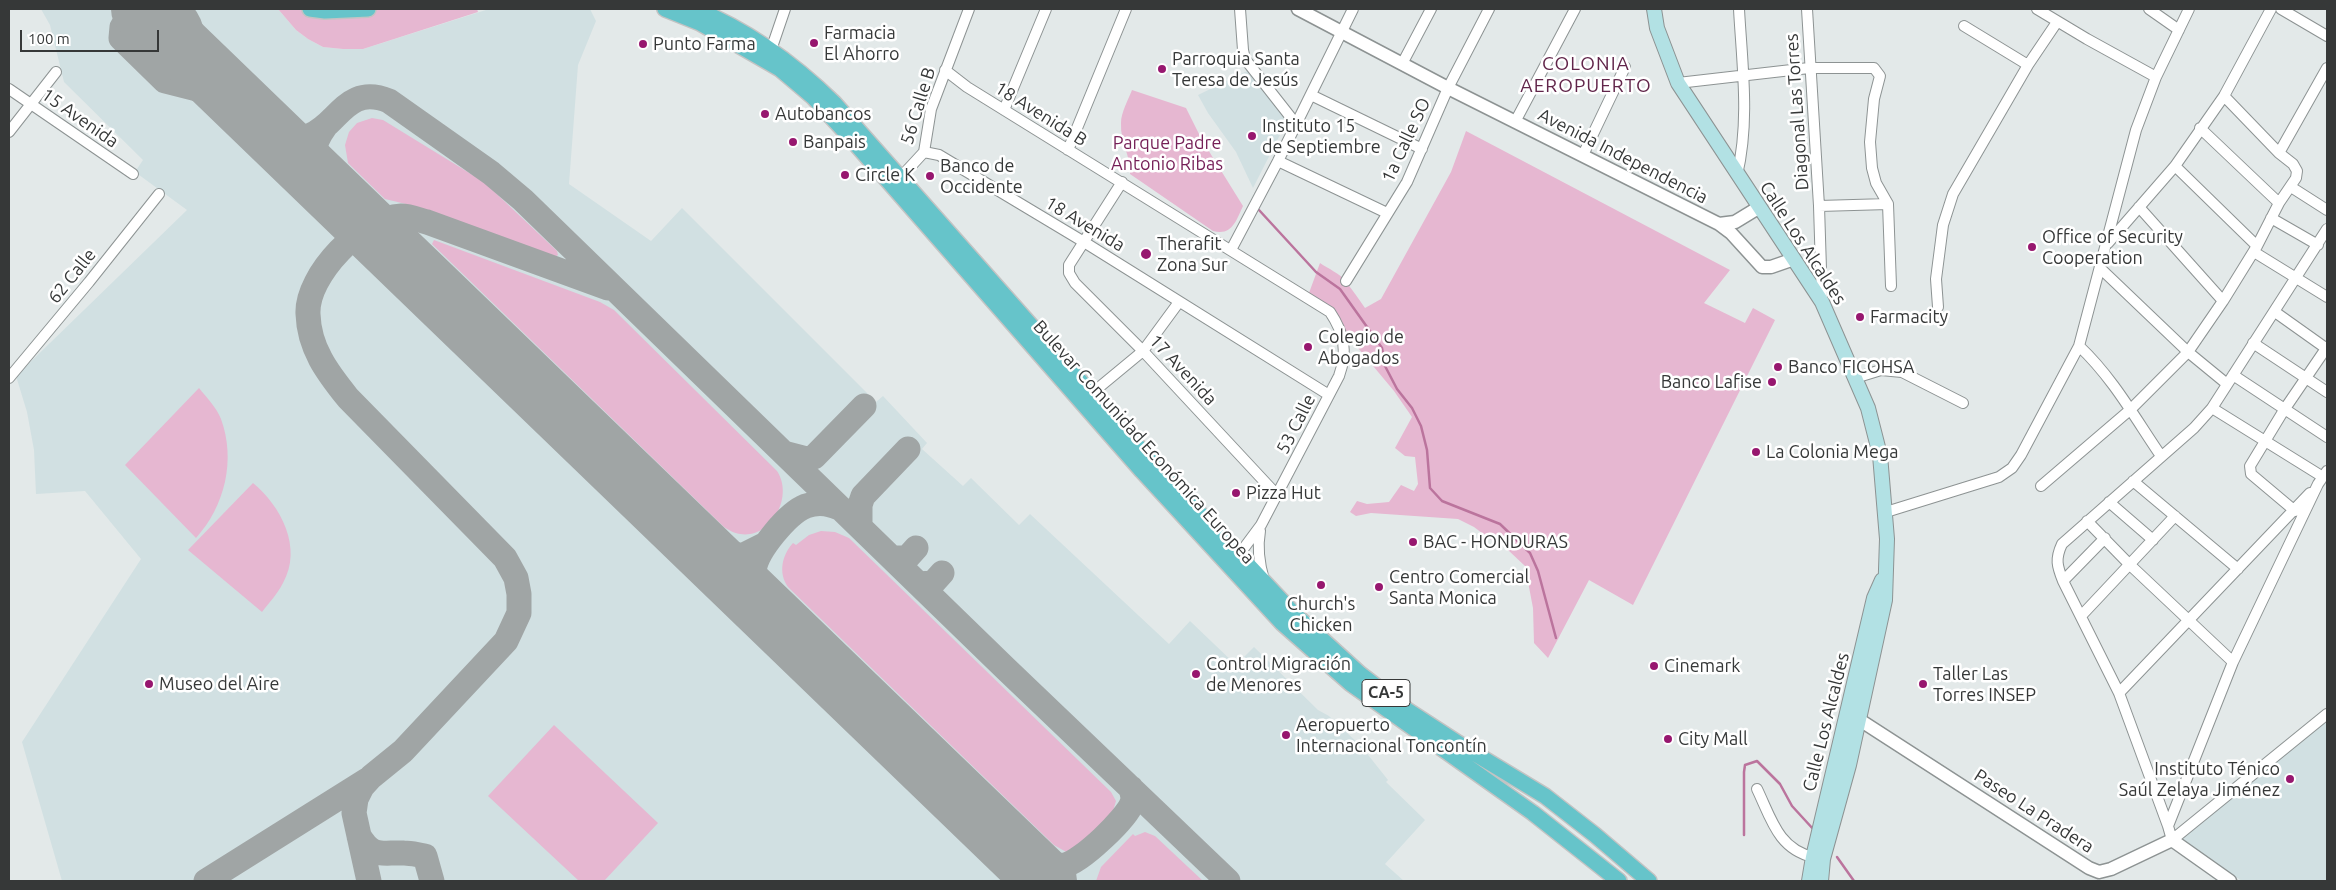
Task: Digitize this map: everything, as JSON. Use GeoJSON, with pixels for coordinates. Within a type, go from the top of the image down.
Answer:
{"type":"FeatureCollection","features":[{"type":"Feature","properties":{"kind":"main road"},"geometry":{"type":"LineString","coordinates":[[310,9],[316,11],[368,9]]}},
{"type":"Feature","properties":{"kind":"main road","name":"Bulevar Comunidad Económica Europea"},"geometry":{"type":"LineString","coordinates":[[665,9],[700,23],[752,51],[780,69],[813,97],[1149,469],[1282,623],[1351,684],[1532,812],[1619,881]]}},
{"type":"Feature","properties":{"kind":"main road","name":"Bulevar Comunidad Económica Europea"},"geometry":{"type":"LineString","coordinates":[[695,9],[746,34],[771,50],[809,78],[834,102],[1091,394],[1149,469],[1293,613],[1360,674],[1457,743],[1545,796],[1649,881]]}},
{"type":"Feature","properties":{"kind":"main road","name":"Calle Los Alcaldes"},"geometry":{"type":"LineString","coordinates":[[1654,9],[1657,28],[1678,83],[1758,208],[1822,302],[1868,408],[1880,455],[1887,539],[1885,600],[1813,857],[1810,881]]}},
{"type":"Feature","properties":{"kind":"main road","name":"Calle Los Alcaldes"},"geometry":{"type":"LineString","coordinates":[[1821,881],[1823,859],[1853,716]]}},
{"type":"Feature","properties":{"kind":"street"},"geometry":{"type":"LineString","coordinates":[[771,50],[785,9]]}},
{"type":"Feature","properties":{"kind":"street","name":"56 Calle B"},"geometry":{"type":"LineString","coordinates":[[900,178],[924,152],[931,109],[969,9]]}},
{"type":"Feature","properties":{"kind":"street"},"geometry":{"type":"LineString","coordinates":[[1004,110],[1046,9]]}},
{"type":"Feature","properties":{"kind":"street"},"geometry":{"type":"LineString","coordinates":[[1068,150],[1126,9]]}},
{"type":"Feature","properties":{"kind":"street"},"geometry":{"type":"LineString","coordinates":[[1240,9],[1245,59],[1296,124]]}},
{"type":"Feature","properties":{"kind":"street","name":"Avenida Independencia"},"geometry":{"type":"LineString","coordinates":[[1298,9],[1448,88],[1719,224],[1731,233],[1762,267],[1771,267],[1794,259]]}},
{"type":"Feature","properties":{"kind":"street"},"geometry":{"type":"LineString","coordinates":[[1231,250],[1278,161],[1353,9]]}},
{"type":"Feature","properties":{"kind":"street"},"geometry":{"type":"LineString","coordinates":[[1402,64],[1431,9]]}},
{"type":"Feature","properties":{"kind":"street","name":"1a Calle SO"},"geometry":{"type":"LineString","coordinates":[[1346,281],[1407,182],[1448,88],[1489,9]]}},
{"type":"Feature","properties":{"kind":"street"},"geometry":{"type":"LineString","coordinates":[[1515,122],[1575,9]]}},
{"type":"Feature","properties":{"kind":"street"},"geometry":{"type":"LineString","coordinates":[[1737,175],[1742,153],[1744,75],[1739,9]]}},
{"type":"Feature","properties":{"kind":"street","name":"Diagonal Las Torres"},"geometry":{"type":"LineString","coordinates":[[1806,9],[1819,206],[1822,302]]}},
{"type":"Feature","properties":{"kind":"street"},"geometry":{"type":"LineString","coordinates":[[2038,9],[2156,77]]}},
{"type":"Feature","properties":{"kind":"street"},"geometry":{"type":"LineString","coordinates":[[2149,9],[2179,30]]}},
{"type":"Feature","properties":{"kind":"street"},"geometry":{"type":"LineString","coordinates":[[1886,512],[1999,477],[2012,468],[2021,455],[2079,346],[2136,130],[2156,77],[2189,9]]}},
{"type":"Feature","properties":{"kind":"street"},"geometry":{"type":"LineString","coordinates":[[2106,246],[2174,166],[2224,96],[2271,9]]}},
{"type":"Feature","properties":{"kind":"street"},"geometry":{"type":"LineString","coordinates":[[2281,9],[2327,36]]}},
{"type":"Feature","properties":{"kind":"street"},"geometry":{"type":"LineString","coordinates":[[1938,307],[1936,279],[1943,226],[1953,194],[2028,65],[2058,22]]}},
{"type":"Feature","properties":{"kind":"street"},"geometry":{"type":"LineString","coordinates":[[1964,26],[2028,65]]}},
{"type":"Feature","properties":{"kind":"street"},"geometry":{"type":"LineString","coordinates":[[1583,155],[1625,67]]}},
{"type":"Feature","properties":{"kind":"street"},"geometry":{"type":"LineString","coordinates":[[1678,83],[1809,68],[1874,68],[1880,76],[1874,99],[1870,142],[1872,168],[1876,183],[1888,204],[1891,286]]}},
{"type":"Feature","properties":{"kind":"street"},"geometry":{"type":"LineString","coordinates":[[2279,153],[2327,68]]}},
{"type":"Feature","properties":{"kind":"street","name":"18 Avenida B"},"geometry":{"type":"LineString","coordinates":[[945,70],[1004,110],[1330,312],[1342,334]]}},
{"type":"Feature","properties":{"kind":"street"},"geometry":{"type":"LineString","coordinates":[[9,132],[56,72]]}},
{"type":"Feature","properties":{"kind":"street","name":"15 Avenida"},"geometry":{"type":"LineString","coordinates":[[9,89],[133,174]]}},
{"type":"Feature","properties":{"kind":"street"},"geometry":{"type":"LineString","coordinates":[[1311,95],[1422,149]]}},
{"type":"Feature","properties":{"kind":"street"},"geometry":{"type":"LineString","coordinates":[[2041,486],[2131,409],[2188,352],[2256,249],[2279,203],[2291,187],[2297,171],[2293,164],[2279,153],[2224,96]]}},
{"type":"Feature","properties":{"kind":"street"},"geometry":{"type":"LineString","coordinates":[[2200,128],[2279,203]]}},
{"type":"Feature","properties":{"kind":"street","name":"18 Avenida"},"geometry":{"type":"LineString","coordinates":[[924,152],[939,155],[1084,242],[1329,395]]}},
{"type":"Feature","properties":{"kind":"street"},"geometry":{"type":"LineString","coordinates":[[1278,161],[1387,213]]}},
{"type":"Feature","properties":{"kind":"street"},"geometry":{"type":"LineString","coordinates":[[2174,166],[2256,249],[2297,278],[2327,296]]}},
{"type":"Feature","properties":{"kind":"street"},"geometry":{"type":"LineString","coordinates":[[1084,242],[1122,182]]}},
{"type":"Feature","properties":{"kind":"street"},"geometry":{"type":"LineString","coordinates":[[2291,187],[2327,210]]}},
{"type":"Feature","properties":{"kind":"street","name":"62 Calle"},"geometry":{"type":"LineString","coordinates":[[9,378],[159,194]]}},
{"type":"Feature","properties":{"kind":"street"},"geometry":{"type":"LineString","coordinates":[[1819,206],[1888,204]]}},
{"type":"Feature","properties":{"kind":"street"},"geometry":{"type":"LineString","coordinates":[[2139,207],[2223,301]]}},
{"type":"Feature","properties":{"kind":"street","name":"Avenida Independencia"},"geometry":{"type":"LineString","coordinates":[[1719,224],[1735,222],[1758,208]]}},
{"type":"Feature","properties":{"kind":"street"},"geometry":{"type":"LineString","coordinates":[[2271,218],[2318,245]]}},
{"type":"Feature","properties":{"kind":"street"},"geometry":{"type":"LineString","coordinates":[[2230,881],[2172,840],[2119,693],[2056,565],[2056,556],[2062,544],[2194,428],[2212,408],[2327,229]]}},
{"type":"Feature","properties":{"kind":"street","name":"17 Avenida"},"geometry":{"type":"LineString","coordinates":[[1084,242],[1068,265],[1069,273],[1075,282],[1143,351],[1278,495]]}},
{"type":"Feature","properties":{"kind":"street"},"geometry":{"type":"LineString","coordinates":[[2100,268],[2188,352],[2327,437]]}},
{"type":"Feature","properties":{"kind":"street"},"geometry":{"type":"LineString","coordinates":[[1091,394],[1143,351],[1179,302]]}},
{"type":"Feature","properties":{"kind":"street"},"geometry":{"type":"LineString","coordinates":[[2275,312],[2327,348],[2284,410],[2250,466],[2251,474],[2295,511]]}},
{"type":"Feature","properties":{"kind":"street","name":"53 Calle"},"geometry":{"type":"LineString","coordinates":[[1238,556],[1261,525],[1278,495],[1339,376],[1345,357],[1342,334]]}},
{"type":"Feature","properties":{"kind":"street"},"geometry":{"type":"LineString","coordinates":[[2253,343],[2327,392]]}},
{"type":"Feature","properties":{"kind":"street"},"geometry":{"type":"LineString","coordinates":[[2079,346],[2100,366],[2131,409],[2161,456]]}},
{"type":"Feature","properties":{"kind":"street"},"geometry":{"type":"LineString","coordinates":[[1855,378],[1881,370],[1902,372],[1964,402]]}},
{"type":"Feature","properties":{"kind":"street"},"geometry":{"type":"LineString","coordinates":[[2212,408],[2323,477]]}},
{"type":"Feature","properties":{"kind":"street"},"geometry":{"type":"LineString","coordinates":[[2119,693],[2295,511],[2323,477]]}},
{"type":"Feature","properties":{"kind":"street"},"geometry":{"type":"LineString","coordinates":[[2168,826],[2234,662],[2323,477]]}},
{"type":"Feature","properties":{"kind":"street"},"geometry":{"type":"LineString","coordinates":[[2134,481],[2238,569]]}},
{"type":"Feature","properties":{"kind":"street"},"geometry":{"type":"LineString","coordinates":[[2109,502],[2153,540]]}},
{"type":"Feature","properties":{"kind":"street"},"geometry":{"type":"LineString","coordinates":[[2081,616],[2175,516]]}},
{"type":"Feature","properties":{"kind":"street"},"geometry":{"type":"LineString","coordinates":[[2087,522],[2234,662]]}},
{"type":"Feature","properties":{"kind":"street","name":"53 Calle"},"geometry":{"type":"LineString","coordinates":[[1261,525],[1258,545],[1259,565],[1265,584]]}},
{"type":"Feature","properties":{"kind":"street"},"geometry":{"type":"LineString","coordinates":[[2064,581],[2105,538]]}},
{"type":"Feature","properties":{"kind":"street"},"geometry":{"type":"LineString","coordinates":[[2172,840],[2327,714]]}},
{"type":"Feature","properties":{"kind":"street","name":"Paseo La Pradera"},"geometry":{"type":"LineString","coordinates":[[1853,716],[2089,868],[2099,872],[2111,869],[2172,840]]}},
{"type":"Feature","properties":{"kind":"street"},"geometry":{"type":"LineString","coordinates":[[1757,789],[1777,831],[1786,845],[1800,854],[1813,857]]}},
{"type":"Feature","properties":{"kind":"shaded area","name":"Aeropuerto Internacional Toncontín"},"geometry":{"type":"Polygon","coordinates":[[[41,9],[278,9],[296,30],[323,47],[363,49],[489,9],[590,9],[596,21],[578,65],[569,184],[651,241],[682,208],[876,402],[883,396],[927,443],[922,449],[963,486],[971,478],[1019,525],[1030,514],[1169,644],[1190,621],[1236,665],[1254,647],[1318,710],[1329,716],[1361,746],[1388,780],[1386,782],[1425,820],[1385,864],[1404,881],[62,881],[22,742],[141,559],[85,491],[36,494],[34,450],[27,412],[16,376],[187,210],[135,172],[143,160],[64,82],[50,25],[41,9]]]}},
{"type":"Feature","properties":{"kind":"shaded area","name":"Instituto 15 de Septiembre"},"geometry":{"type":"Polygon","coordinates":[[[1247,71],[1287,121],[1253,188],[1236,152],[1208,113],[1198,95],[1247,71]]]}},
{"type":"Feature","properties":{"kind":"shaded area","name":"Instituto Ténico Saúl Zelaya Jiménez"},"geometry":{"type":"Polygon","coordinates":[[[2327,719],[2327,881],[2242,881],[2178,839],[2327,719]]]}},
{"type":"Feature","properties":{"kind":"green space"},"geometry":{"type":"Polygon","coordinates":[[[278,9],[477,9],[478,12],[363,49],[343,49],[323,47],[308,39],[296,30],[278,9]]]}},
{"type":"Feature","properties":{"kind":"green space","name":"Parque Padre Antonio Ribas"},"geometry":{"type":"Polygon","coordinates":[[[1132,90],[1186,108],[1202,140],[1243,206],[1229,229],[1219,232],[1213,231],[1130,174],[1129,161],[1121,130],[1121,119],[1132,90]]]}},
{"type":"Feature","properties":{"kind":"green space"},"geometry":{"type":"Polygon","coordinates":[[[372,118],[383,120],[484,182],[557,251],[558,255],[553,258],[406,204],[385,199],[348,163],[345,145],[349,132],[357,123],[372,118]]]}},
{"type":"Feature","properties":{"kind":"green space"},"geometry":{"type":"Polygon","coordinates":[[[1466,131],[1730,270],[1704,303],[1745,323],[1753,308],[1775,320],[1633,605],[1589,580],[1548,658],[1534,643],[1533,608],[1525,566],[1508,550],[1511,544],[1498,535],[1494,542],[1474,527],[1458,519],[1371,513],[1356,516],[1350,512],[1357,501],[1367,504],[1389,502],[1401,485],[1414,491],[1418,484],[1415,457],[1405,456],[1395,448],[1412,417],[1394,391],[1348,336],[1334,313],[1309,293],[1320,263],[1344,279],[1365,308],[1381,299],[1451,172],[1466,131]]]}},
{"type":"Feature","properties":{"kind":"green space"},"geometry":{"type":"Polygon","coordinates":[[[434,240],[600,302],[614,310],[777,471],[782,483],[782,496],[779,509],[772,520],[763,529],[751,534],[738,534],[724,527],[432,244],[434,240]]]}},
{"type":"Feature","properties":{"kind":"green space"},"geometry":{"type":"Polygon","coordinates":[[[199,388],[221,419],[228,450],[225,482],[221,497],[214,512],[196,538],[125,465],[199,388]]]}},
{"type":"Feature","properties":{"kind":"green space"},"geometry":{"type":"Polygon","coordinates":[[[253,483],[272,503],[280,516],[290,542],[291,556],[289,570],[283,583],[262,612],[188,550],[253,483]]]}},
{"type":"Feature","properties":{"kind":"green space"},"geometry":{"type":"Polygon","coordinates":[[[821,531],[835,532],[849,538],[1111,792],[1116,801],[1113,811],[1107,818],[1109,821],[1081,849],[1068,853],[1054,845],[788,587],[782,570],[786,553],[793,543],[796,545],[809,535],[821,531]]]}},
{"type":"Feature","properties":{"kind":"green space"},"geometry":{"type":"Polygon","coordinates":[[[554,725],[658,823],[604,881],[579,881],[488,796],[554,725]]]}},
{"type":"Feature","properties":{"kind":"green space"},"geometry":{"type":"Polygon","coordinates":[[[1145,832],[1155,836],[1203,881],[1096,881],[1101,867],[1133,834],[1135,836],[1145,832]]]}},
{"type":"Feature","properties":{"kind":"waterway"},"geometry":{"type":"LineString","coordinates":[[1259,210],[1316,272],[1340,289],[1382,348],[1385,366],[1397,389],[1412,408],[1421,426],[1427,450],[1430,488],[1442,501],[1500,524],[1530,553],[1538,571],[1556,638]]}},
{"type":"Feature","properties":{"kind":"waterway"},"geometry":{"type":"LineString","coordinates":[[1744,835],[1745,765],[1757,761],[1780,784],[1792,806],[1814,830]]}},
{"type":"Feature","properties":{"kind":"waterway"},"geometry":{"type":"LineString","coordinates":[[1837,857],[1854,881]]}},
{"type":"Feature","properties":{"kind":"taxiway"},"geometry":{"type":"LineString","coordinates":[[135,9],[122,27],[121,38],[165,81],[236,99]]}},
{"type":"Feature","properties":{"kind":"taxiway"},"geometry":{"type":"LineString","coordinates":[[178,9],[186,19],[191,30],[192,41],[189,53]]}},
{"type":"Feature","properties":{"kind":"taxiway"},"geometry":{"type":"LineString","coordinates":[[269,130],[291,137],[308,136],[322,129],[343,108],[355,100],[370,97],[389,101],[491,173],[523,200],[1005,668],[1228,881]]}},
{"type":"Feature","properties":{"kind":"taxiway"},"geometry":{"type":"LineString","coordinates":[[324,184],[315,162],[314,149],[325,127]]}},
{"type":"Feature","properties":{"kind":"taxiway"},"geometry":{"type":"LineString","coordinates":[[369,881],[354,813],[356,799],[362,787],[371,777],[403,751],[506,641],[519,613],[519,594],[516,578],[505,558],[348,398],[326,369],[316,349],[309,326],[310,299],[316,282],[327,266],[354,237],[370,226],[386,219],[401,216],[427,222],[608,288]]}},
{"type":"Feature","properties":{"kind":"taxiway"},"geometry":{"type":"LineString","coordinates":[[784,453],[807,459],[814,457],[864,406]]}},
{"type":"Feature","properties":{"kind":"taxiway"},"geometry":{"type":"LineString","coordinates":[[860,526],[860,505],[863,496],[908,449]]}},
{"type":"Feature","properties":{"kind":"taxiway"},"geometry":{"type":"LineString","coordinates":[[763,608],[756,590],[754,571],[760,553],[782,524],[806,506],[825,504],[844,510]]}},
{"type":"Feature","properties":{"kind":"taxiway"},"geometry":{"type":"LineString","coordinates":[[707,555],[744,555],[764,545]]}},
{"type":"Feature","properties":{"kind":"taxiway"},"geometry":{"type":"LineString","coordinates":[[893,558],[907,558],[916,548]]}},
{"type":"Feature","properties":{"kind":"taxiway"},"geometry":{"type":"LineString","coordinates":[[919,584],[933,583],[942,573]]}},
{"type":"Feature","properties":{"kind":"taxiway"},"geometry":{"type":"LineString","coordinates":[[206,881],[367,780]]}},
{"type":"Feature","properties":{"kind":"taxiway"},"geometry":{"type":"LineString","coordinates":[[1020,857],[1042,864],[1059,866],[1072,862],[1082,856],[1122,819],[1133,801],[1131,788]]}},
{"type":"Feature","properties":{"kind":"taxiway"},"geometry":{"type":"LineString","coordinates":[[359,836],[369,848],[378,853],[407,853],[425,856],[432,881]]}},
{"type":"Feature","properties":{"kind":"runway"},"geometry":{"type":"LineString","coordinates":[[142,9],[1046,881]]}},
{"type":"Feature","properties":{"kind":"place","name":"Farmacia El Ahorro"},"geometry":{"type":"Point","coordinates":[814,43]}},
{"type":"Feature","properties":{"kind":"place","name":"Punto Farma"},"geometry":{"type":"Point","coordinates":[643,44]}},
{"type":"Feature","properties":{"kind":"place","name":"Parroquia Santa Teresa de Jesús"},"geometry":{"type":"Point","coordinates":[1162,69]}},
{"type":"Feature","properties":{"kind":"place","name":"Autobancos"},"geometry":{"type":"Point","coordinates":[765,114]}},
{"type":"Feature","properties":{"kind":"place","name":"Instituto 15 de Septiembre"},"geometry":{"type":"Point","coordinates":[1252,136]}},
{"type":"Feature","properties":{"kind":"place","name":"Banpais"},"geometry":{"type":"Point","coordinates":[793,142]}},
{"type":"Feature","properties":{"kind":"place","name":"Circle K"},"geometry":{"type":"Point","coordinates":[845,175]}},
{"type":"Feature","properties":{"kind":"place","name":"Banco de Occidente"},"geometry":{"type":"Point","coordinates":[930,176]}},
{"type":"Feature","properties":{"kind":"place","name":"Office of Security Cooperation"},"geometry":{"type":"Point","coordinates":[2032,247]}},
{"type":"Feature","properties":{"kind":"place","name":"Therafit Zona Sur"},"geometry":{"type":"Point","coordinates":[1146,254]}},
{"type":"Feature","properties":{"kind":"place","name":"Farmacity"},"geometry":{"type":"Point","coordinates":[1860,317]}},
{"type":"Feature","properties":{"kind":"place","name":"Colegio de Abogados"},"geometry":{"type":"Point","coordinates":[1308,347]}},
{"type":"Feature","properties":{"kind":"place","name":"Banco FICOHSA"},"geometry":{"type":"Point","coordinates":[1778,367]}},
{"type":"Feature","properties":{"kind":"place","name":"Banco Lafise"},"geometry":{"type":"Point","coordinates":[1772,382]}},
{"type":"Feature","properties":{"kind":"place","name":"La Colonia Mega"},"geometry":{"type":"Point","coordinates":[1756,452]}},
{"type":"Feature","properties":{"kind":"place","name":"Pizza Hut"},"geometry":{"type":"Point","coordinates":[1236,493]}},
{"type":"Feature","properties":{"kind":"place","name":"BAC - HONDURAS"},"geometry":{"type":"Point","coordinates":[1413,542]}},
{"type":"Feature","properties":{"kind":"place","name":"Church's Chicken"},"geometry":{"type":"Point","coordinates":[1321,585]}},
{"type":"Feature","properties":{"kind":"place","name":"Centro Comercial Santa Monica"},"geometry":{"type":"Point","coordinates":[1379,587]}},
{"type":"Feature","properties":{"kind":"place","name":"Cinemark"},"geometry":{"type":"Point","coordinates":[1654,666]}},
{"type":"Feature","properties":{"kind":"place","name":"Control Migración de Menores"},"geometry":{"type":"Point","coordinates":[1196,674]}},
{"type":"Feature","properties":{"kind":"place","name":"Museo del Aire"},"geometry":{"type":"Point","coordinates":[149,684]}},
{"type":"Feature","properties":{"kind":"place","name":"Taller Las Torres INSEP"},"geometry":{"type":"Point","coordinates":[1923,684]}},
{"type":"Feature","properties":{"kind":"place","name":"Aeropuerto Internacional Toncontín"},"geometry":{"type":"Point","coordinates":[1286,735]}},
{"type":"Feature","properties":{"kind":"place","name":"City Mall"},"geometry":{"type":"Point","coordinates":[1668,739]}},
{"type":"Feature","properties":{"kind":"place","name":"Instituto Ténico Saúl Zelaya Jiménez"},"geometry":{"type":"Point","coordinates":[2290,779]}},
{"type":"Feature","properties":{"kind":"district","name":"COLONIA AEROPUERTO"},"geometry":{"type":"Point","coordinates":[1586,75]}}]}
